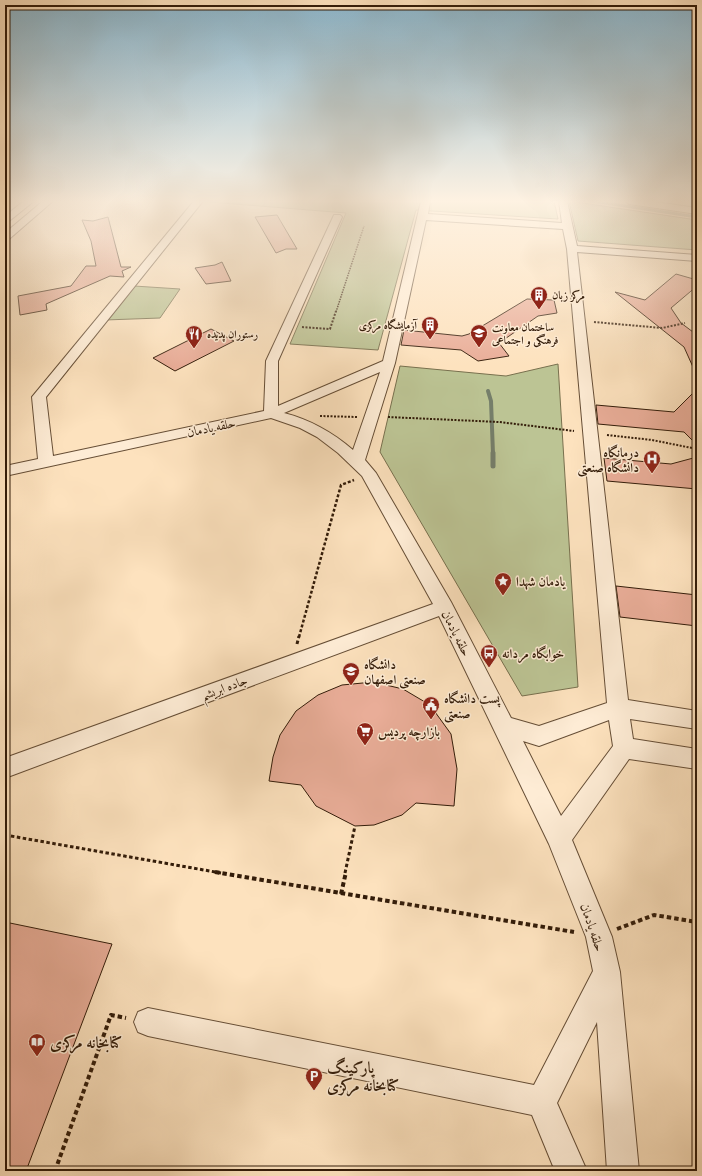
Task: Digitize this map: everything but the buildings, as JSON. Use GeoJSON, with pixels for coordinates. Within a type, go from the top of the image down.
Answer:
{"type":"FeatureCollection","features":[{"type":"Feature","properties":{"kind":"street"},"geometry":{"type":"LineString","coordinates":[[46,462],[39,397],[154,256]]}},
{"type":"Feature","properties":{"kind":"street"},"geometry":{"type":"LineString","coordinates":[[320,256],[272,361],[272,414],[388,364]]}},
{"type":"Feature","properties":{"kind":"street"},"geometry":{"type":"LineString","coordinates":[[357,461],[388,364],[414,256]]}},
{"type":"Feature","properties":{"kind":"street"},"geometry":{"type":"LineString","coordinates":[[559,838],[624,748],[618,708],[573,256]]}},
{"type":"Feature","properties":{"kind":"street"},"geometry":{"type":"LineString","coordinates":[[668,256],[697,258]]}},
{"type":"Feature","properties":{"kind":"street","name":"حلقه یادمان"},"geometry":{"type":"LineString","coordinates":[[5,471],[272,414],[316,430],[357,461],[368,473],[444,607],[504,725],[559,838],[599,936],[607,972],[624,1171]]}},
{"type":"Feature","properties":{"kind":"street","name":"جاده ابریشم"},"geometry":{"type":"LineString","coordinates":[[5,768],[444,607]]}},
{"type":"Feature","properties":{"kind":"street"},"geometry":{"type":"LineString","coordinates":[[504,725],[540,736],[618,708],[697,720]]}},
{"type":"Feature","properties":{"kind":"street"},"geometry":{"type":"LineString","coordinates":[[624,748],[697,759]]}},
{"type":"Feature","properties":{"kind":"street"},"geometry":{"type":"LineString","coordinates":[[571,1171],[542,1102],[607,972]]}},
{"type":"Feature","properties":{"kind":"street"},"geometry":{"type":"LineString","coordinates":[[148,1022],[542,1102]]}},
{"type":"Feature","properties":{"kind":"path"},"geometry":{"type":"LineString","coordinates":[[288,326],[330,329],[354,256]]}},
{"type":"Feature","properties":{"kind":"path"},"geometry":{"type":"LineString","coordinates":[[579,321],[662,328],[685,323]]}},
{"type":"Feature","properties":{"kind":"path"},"geometry":{"type":"LineString","coordinates":[[468,421],[499,422]]}},
{"type":"Feature","properties":{"kind":"path"},"geometry":{"type":"LineString","coordinates":[[292,662],[341,485],[368,473]]}},
{"type":"Feature","properties":{"kind":"path"},"geometry":{"type":"LineString","coordinates":[[341,894],[355,826]]}},
{"type":"Feature","properties":{"kind":"path"},"geometry":{"type":"LineString","coordinates":[[5,835],[341,894],[599,936],[654,915],[697,922]]}},
{"type":"Feature","properties":{"kind":"path"},"geometry":{"type":"LineString","coordinates":[[55,1171],[111,1015],[148,1022]]}},
{"type":"Feature","properties":{"kind":"green space"},"geometry":{"type":"Polygon","coordinates":[[[328,256],[404,256],[378,350],[290,344],[328,256]]]}},
{"type":"Feature","properties":{"kind":"green space"},"geometry":{"type":"Polygon","coordinates":[[[134,286],[180,289],[160,318],[105,320],[134,286]]]}},
{"type":"Feature","properties":{"kind":"green space"},"geometry":{"type":"Polygon","coordinates":[[[558,364],[578,687],[522,696],[380,452],[400,366],[506,376],[558,364]]]}},
{"type":"Feature","properties":{"kind":"waterway"},"geometry":{"type":"LineString","coordinates":[[488,391],[491,401],[493,454]]}},
{"type":"Feature","properties":{"kind":"waterway"},"geometry":{"type":"LineString","coordinates":[[493,454],[493,466]]}},
{"type":"Feature","properties":{"kind":"place","name":"مرکز زبان"},"geometry":{"type":"Point","coordinates":[539,310]}},
{"type":"Feature","properties":{"kind":"place","name":"آزمایشگاه مرکزی"},"geometry":{"type":"Point","coordinates":[430,340]}},
{"type":"Feature","properties":{"kind":"place","name":"ساختمان معاونت فرهنگی و اجتماعی"},"geometry":{"type":"Point","coordinates":[479,348]}},
{"type":"Feature","properties":{"kind":"place","name":"رستوران پدیده"},"geometry":{"type":"Point","coordinates":[194,349]}},
{"type":"Feature","properties":{"kind":"place","name":"درمانگاه دانشگاه صنعتی"},"geometry":{"type":"Point","coordinates":[652,474]}},
{"type":"Feature","properties":{"kind":"place","name":"یادمان شهدا"},"geometry":{"type":"Point","coordinates":[503,596]}},
{"type":"Feature","properties":{"kind":"place","name":"خوابگاه مردانه"},"geometry":{"type":"Point","coordinates":[489,668]}},
{"type":"Feature","properties":{"kind":"place","name":"دانشگاه صنعتی اصفهان"},"geometry":{"type":"Point","coordinates":[351,686]}},
{"type":"Feature","properties":{"kind":"place","name":"پست دانشگاه صنعتی"},"geometry":{"type":"Point","coordinates":[431,720]}},
{"type":"Feature","properties":{"kind":"place","name":"بازارچه پردیس"},"geometry":{"type":"Point","coordinates":[365,746]}},
{"type":"Feature","properties":{"kind":"place","name":"کتابخانه مرکزی"},"geometry":{"type":"Point","coordinates":[37,1057]}},
{"type":"Feature","properties":{"kind":"place","name":"پارکینگ کتابخانه مرکزی"},"geometry":{"type":"Point","coordinates":[314,1091]}}]}
